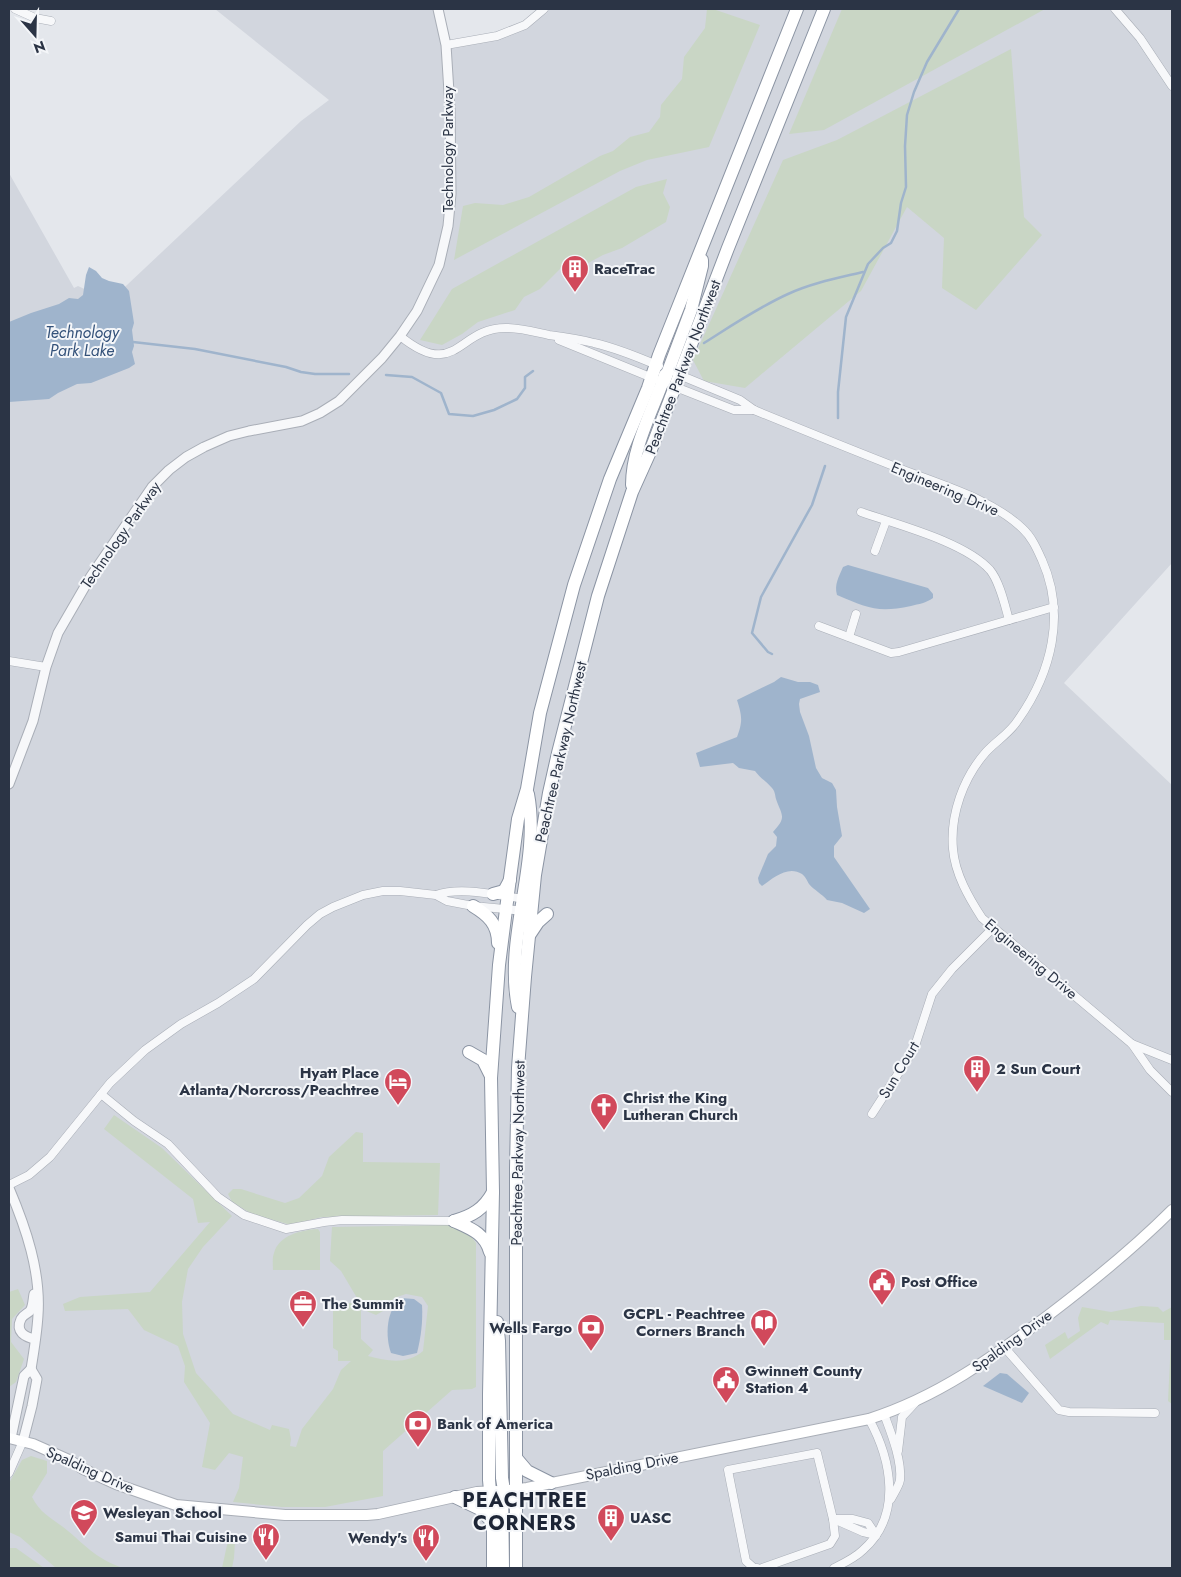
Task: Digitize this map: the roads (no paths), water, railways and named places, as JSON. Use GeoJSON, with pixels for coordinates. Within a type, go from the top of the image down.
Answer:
{"type":"FeatureCollection","features":[{"type":"Feature","properties":{"kind":"highway","name":"Peachtree Parkway Northwest"},"geometry":{"type":"LineString","coordinates":[[492,1568],[493,1524],[503,1490],[516,1458],[516,1168],[521,1023],[529,937],[527,905],[558,752],[598,596],[632,492],[650,452],[666,376],[702,248],[797,9]]}},
{"type":"Feature","properties":{"kind":"highway","name":"Peachtree Parkway Northwest"},"geometry":{"type":"LineString","coordinates":[[516,1568],[489,1394],[493,1192],[491,1078],[493,1031],[498,965],[509,896],[518,819],[527,789],[540,713],[574,585],[610,479],[666,376],[728,248],[824,9]]}},
{"type":"Feature","properties":{"kind":"highway"},"geometry":{"type":"LineString","coordinates":[[521,1023],[514,981],[527,905],[531,827],[527,789]]}},
{"type":"Feature","properties":{"kind":"highway"},"geometry":{"type":"LineString","coordinates":[[493,894],[504,891],[510,878]]}},
{"type":"Feature","properties":{"kind":"highway"},"geometry":{"type":"LineString","coordinates":[[473,906],[490,918],[495,926],[498,939],[498,965]]}},
{"type":"Feature","properties":{"kind":"highway"},"geometry":{"type":"LineString","coordinates":[[529,937],[538,922],[547,914]]}},
{"type":"Feature","properties":{"kind":"highway"},"geometry":{"type":"LineString","coordinates":[[491,1078],[490,1071],[483,1060],[469,1052],[484,1044],[493,1031]]}},
{"type":"Feature","properties":{"kind":"highway"},"geometry":{"type":"LineString","coordinates":[[454,1221],[476,1212],[486,1204],[493,1192]]}},
{"type":"Feature","properties":{"kind":"highway"},"geometry":{"type":"LineString","coordinates":[[454,1221],[474,1230],[482,1236],[491,1256]]}},
{"type":"Feature","properties":{"kind":"highway"},"geometry":{"type":"LineString","coordinates":[[516,1458],[527,1471],[551,1483]]}},
{"type":"Feature","properties":{"kind":"highway"},"geometry":{"type":"LineString","coordinates":[[503,1490],[503,1568]]}},
{"type":"Feature","properties":{"kind":"highway"},"geometry":{"type":"LineString","coordinates":[[455,1497],[480,1509],[493,1524]]}},
{"type":"Feature","properties":{"kind":"main road","name":"Spalding Drive"},"geometry":{"type":"LineString","coordinates":[[9,1440],[23,1441],[68,1460],[116,1484],[176,1505],[284,1515],[378,1514],[455,1497],[551,1483],[869,1419],[916,1402],[943,1388],[1006,1348],[1140,1241],[1172,1210]]}},
{"type":"Feature","properties":{"kind":"street"},"geometry":{"type":"LineString","coordinates":[[15,9],[35,18],[51,21]]}},
{"type":"Feature","properties":{"kind":"street","name":"Technology Parkway"},"geometry":{"type":"LineString","coordinates":[[9,784],[33,721],[46,667],[58,633],[91,576],[152,487],[169,470],[193,452],[229,436],[302,421],[320,413],[339,401],[382,358],[417,311],[439,265],[448,226],[452,172],[446,45],[438,9]]}},
{"type":"Feature","properties":{"kind":"street"},"geometry":{"type":"LineString","coordinates":[[446,45],[497,36],[525,25],[544,9]]}},
{"type":"Feature","properties":{"kind":"street"},"geometry":{"type":"LineString","coordinates":[[1115,9],[1140,38],[1172,86]]}},
{"type":"Feature","properties":{"kind":"street","name":"Engineering Drive"},"geometry":{"type":"LineString","coordinates":[[400,336],[428,354],[452,352],[483,332],[496,329],[520,329],[595,343],[734,410],[754,410]]}},
{"type":"Feature","properties":{"kind":"street","name":"Engineering Drive"},"geometry":{"type":"LineString","coordinates":[[546,334],[740,400],[754,410],[964,494],[999,510],[1023,529],[1035,544],[1052,588],[1054,607],[1053,638],[1047,662],[1030,701],[1018,721],[987,751],[962,790],[955,814],[953,850],[958,869],[973,904],[982,918],[1132,1044],[1150,1070],[1172,1092]]}},
{"type":"Feature","properties":{"kind":"street"},"geometry":{"type":"LineString","coordinates":[[862,512],[937,538],[970,554],[991,571],[1002,593],[1009,620]]}},
{"type":"Feature","properties":{"kind":"street"},"geometry":{"type":"LineString","coordinates":[[875,551],[886,521]]}},
{"type":"Feature","properties":{"kind":"street"},"geometry":{"type":"LineString","coordinates":[[819,626],[891,653],[1054,607]]}},
{"type":"Feature","properties":{"kind":"street"},"geometry":{"type":"LineString","coordinates":[[849,637],[856,614]]}},
{"type":"Feature","properties":{"kind":"street"},"geometry":{"type":"LineString","coordinates":[[9,661],[46,667]]}},
{"type":"Feature","properties":{"kind":"street"},"geometry":{"type":"LineString","coordinates":[[9,1440],[24,1376],[31,1368],[38,1314],[36,1284],[30,1246],[9,1187],[29,1175],[50,1157],[101,1094],[145,1050],[181,1024],[218,1003],[254,979],[320,914],[354,898],[377,892],[400,891],[436,895],[447,901],[473,906],[507,909],[527,905]]}},
{"type":"Feature","properties":{"kind":"street"},"geometry":{"type":"LineString","coordinates":[[436,895],[457,891],[493,894],[509,896],[527,905]]}},
{"type":"Feature","properties":{"kind":"street","name":"Sun Court"},"geometry":{"type":"LineString","coordinates":[[872,1114],[914,1049],[932,994],[952,969],[992,928]]}},
{"type":"Feature","properties":{"kind":"street","name":"Engineering Drive"},"geometry":{"type":"LineString","coordinates":[[1132,1044],[1172,1060]]}},
{"type":"Feature","properties":{"kind":"street"},"geometry":{"type":"LineString","coordinates":[[101,1094],[134,1121],[168,1144],[218,1197],[244,1215],[286,1229],[342,1220],[454,1221]]}},
{"type":"Feature","properties":{"kind":"street"},"geometry":{"type":"LineString","coordinates":[[35,1339],[25,1337],[20,1326],[21,1319],[31,1310],[36,1284]]}},
{"type":"Feature","properties":{"kind":"street"},"geometry":{"type":"LineString","coordinates":[[1006,1348],[1059,1410],[1069,1412],[1155,1413]]}},
{"type":"Feature","properties":{"kind":"street"},"geometry":{"type":"LineString","coordinates":[[9,1473],[23,1441],[32,1406],[37,1379],[31,1368]]}},
{"type":"Feature","properties":{"kind":"street"},"geometry":{"type":"LineString","coordinates":[[897,1455],[902,1417],[916,1402]]}},
{"type":"Feature","properties":{"kind":"street"},"geometry":{"type":"LineString","coordinates":[[884,1414],[894,1439],[900,1482],[890,1500]]}},
{"type":"Feature","properties":{"kind":"street"},"geometry":{"type":"LineString","coordinates":[[834,1568],[852,1559],[865,1549],[876,1535],[887,1512],[890,1500],[890,1486],[883,1447],[869,1419]]}},
{"type":"Feature","properties":{"kind":"street"},"geometry":{"type":"LineString","coordinates":[[757,1568],[754,1568],[746,1561],[728,1470],[817,1453],[833,1519],[835,1536],[830,1544],[762,1568]]}},
{"type":"Feature","properties":{"kind":"street"},"geometry":{"type":"LineString","coordinates":[[833,1519],[863,1532],[876,1535]]}},
{"type":"Feature","properties":{"kind":"water","name":"Technology Park Lake"},"geometry":{"type":"Polygon","coordinates":[[[89,267],[102,278],[123,284],[129,291],[134,323],[132,330],[134,346],[132,352],[135,364],[91,383],[77,384],[49,399],[9,402],[9,322],[59,304],[69,298],[78,299],[83,295],[89,267]]]}},
{"type":"Feature","properties":{"kind":"water"},"geometry":{"type":"Polygon","coordinates":[[[848,565],[928,588],[933,594],[933,598],[920,604],[889,609],[873,608],[857,603],[837,595],[836,587],[839,577],[843,567],[848,565]]]}},
{"type":"Feature","properties":{"kind":"water"},"geometry":{"type":"Polygon","coordinates":[[[781,677],[818,685],[820,692],[800,699],[800,712],[809,736],[816,768],[822,778],[832,783],[836,790],[842,836],[834,846],[834,857],[870,909],[864,913],[842,903],[827,900],[809,884],[802,874],[797,872],[791,871],[781,874],[762,886],[758,878],[768,854],[776,846],[777,837],[773,832],[782,819],[774,790],[755,771],[739,768],[733,763],[700,767],[696,753],[737,737],[741,718],[737,700],[781,677]]]}},
{"type":"Feature","properties":{"kind":"water"},"geometry":{"type":"Polygon","coordinates":[[[401,1298],[414,1299],[422,1305],[420,1341],[417,1353],[403,1356],[391,1353],[388,1339],[388,1324],[392,1309],[401,1298]]]}},
{"type":"Feature","properties":{"kind":"water"},"geometry":{"type":"Polygon","coordinates":[[[1000,1373],[1007,1374],[1029,1393],[1022,1403],[983,1386],[1000,1373]]]}},
{"type":"Feature","properties":{"kind":"waterway"},"geometry":{"type":"LineString","coordinates":[[838,418],[838,392],[846,317],[868,264],[883,248],[891,243],[897,231],[901,203],[906,187],[905,146],[907,115],[914,92],[927,62],[959,9]]}},
{"type":"Feature","properties":{"kind":"waterway"},"geometry":{"type":"LineString","coordinates":[[704,343],[788,294],[816,284],[863,272]]}},
{"type":"Feature","properties":{"kind":"waterway"},"geometry":{"type":"LineString","coordinates":[[133,342],[195,349],[286,367],[301,372],[349,374]]}},
{"type":"Feature","properties":{"kind":"waterway"},"geometry":{"type":"LineString","coordinates":[[386,375],[412,377],[441,393],[449,414],[473,416],[494,410],[517,399],[525,388],[525,377],[533,371]]}},
{"type":"Feature","properties":{"kind":"waterway"},"geometry":{"type":"LineString","coordinates":[[772,654],[768,652],[752,633],[761,597],[812,505],[825,466]]}},
{"type":"Feature","properties":{"kind":"place","name":"RaceTrac"},"geometry":{"type":"Point","coordinates":[575,293]}},
{"type":"Feature","properties":{"kind":"place","name":"2 Sun Court"},"geometry":{"type":"Point","coordinates":[977,1093]}},
{"type":"Feature","properties":{"kind":"place","name":"Hyatt Place Atlanta/Norcross/Peachtree"},"geometry":{"type":"Point","coordinates":[398,1106]}},
{"type":"Feature","properties":{"kind":"place","name":"Christ the King Lutheran Church"},"geometry":{"type":"Point","coordinates":[604,1131]}},
{"type":"Feature","properties":{"kind":"place","name":"Post Office"},"geometry":{"type":"Point","coordinates":[882,1306]}},
{"type":"Feature","properties":{"kind":"place","name":"The Summit"},"geometry":{"type":"Point","coordinates":[303,1328]}},
{"type":"Feature","properties":{"kind":"place","name":"GCPL - Peachtree Corners Branch"},"geometry":{"type":"Point","coordinates":[764,1347]}},
{"type":"Feature","properties":{"kind":"place","name":"Wells Fargo"},"geometry":{"type":"Point","coordinates":[591,1352]}},
{"type":"Feature","properties":{"kind":"place","name":"Gwinnett County Station 4"},"geometry":{"type":"Point","coordinates":[726,1404]}},
{"type":"Feature","properties":{"kind":"place","name":"Bank of America"},"geometry":{"type":"Point","coordinates":[418,1448]}},
{"type":"Feature","properties":{"kind":"place","name":"Wesleyan School"},"geometry":{"type":"Point","coordinates":[84,1537]}},
{"type":"Feature","properties":{"kind":"place","name":"UASC"},"geometry":{"type":"Point","coordinates":[611,1542]}},
{"type":"Feature","properties":{"kind":"place","name":"Samui Thai Cuisine"},"geometry":{"type":"Point","coordinates":[266,1561]}},
{"type":"Feature","properties":{"kind":"place","name":"Wendy's"},"geometry":{"type":"Point","coordinates":[426,1562]}},
{"type":"Feature","properties":{"kind":"district","name":"PEACHTREE CORNERS"},"geometry":{"type":"Point","coordinates":[525,1512]}}]}
